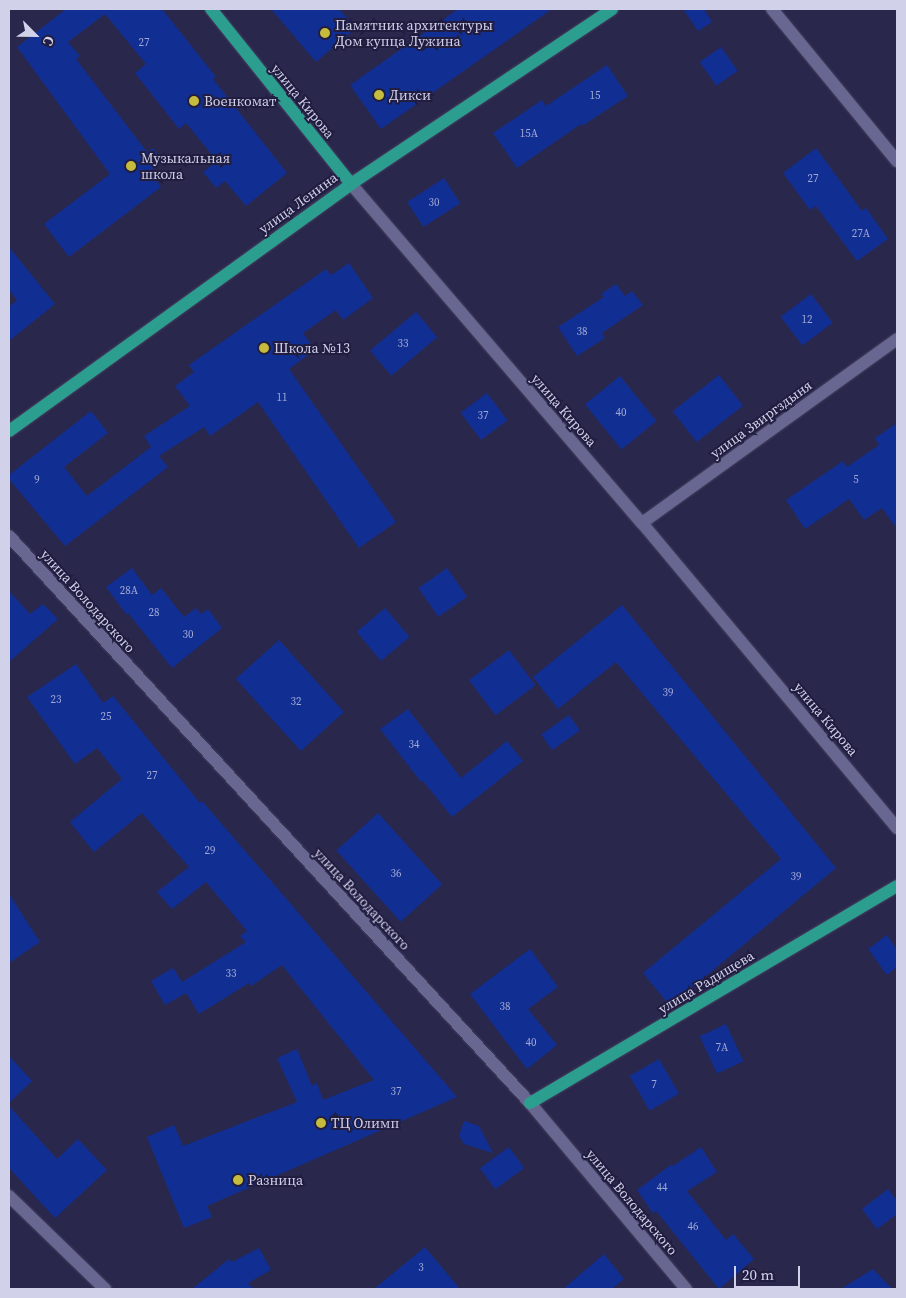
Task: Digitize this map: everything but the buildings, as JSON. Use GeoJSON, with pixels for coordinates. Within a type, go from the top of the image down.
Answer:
{"type":"FeatureCollection","features":[{"type":"Feature","properties":{"kind":"main road","name":"улица Кирова"},"geometry":{"type":"LineString","coordinates":[[211,9],[351,184]]}},
{"type":"Feature","properties":{"kind":"main road","name":"улица Ленина"},"geometry":{"type":"LineString","coordinates":[[9,431],[351,184],[612,9]]}},
{"type":"Feature","properties":{"kind":"main road","name":"улица Радищева"},"geometry":{"type":"LineString","coordinates":[[530,1104],[897,886]]}},
{"type":"Feature","properties":{"kind":"street"},"geometry":{"type":"LineString","coordinates":[[772,9],[897,161]]}},
{"type":"Feature","properties":{"kind":"street","name":"улица Кирова"},"geometry":{"type":"LineString","coordinates":[[351,184],[642,523],[897,828]]}},
{"type":"Feature","properties":{"kind":"street","name":"улица Звиргздыня"},"geometry":{"type":"LineString","coordinates":[[642,523],[897,339]]}},
{"type":"Feature","properties":{"kind":"street","name":"улица Володарского"},"geometry":{"type":"LineString","coordinates":[[9,536],[530,1104],[686,1289]]}},
{"type":"Feature","properties":{"kind":"street"},"geometry":{"type":"LineString","coordinates":[[9,1196],[105,1289]]}},
{"type":"Feature","properties":{"kind":"place","name":"Памятник архитектуры Дом купца Лужина"},"geometry":{"type":"Point","coordinates":[325,33]}},
{"type":"Feature","properties":{"kind":"place","name":"Дикси"},"geometry":{"type":"Point","coordinates":[379,95]}},
{"type":"Feature","properties":{"kind":"place","name":"Военкомат"},"geometry":{"type":"Point","coordinates":[194,101]}},
{"type":"Feature","properties":{"kind":"place","name":"Музыкальная школа"},"geometry":{"type":"Point","coordinates":[131,166]}},
{"type":"Feature","properties":{"kind":"place","name":"Школа №13"},"geometry":{"type":"Point","coordinates":[264,348]}},
{"type":"Feature","properties":{"kind":"place","name":"ТЦ Олимп"},"geometry":{"type":"Point","coordinates":[321,1123]}},
{"type":"Feature","properties":{"kind":"place","name":"Разница"},"geometry":{"type":"Point","coordinates":[238,1180]}}]}
